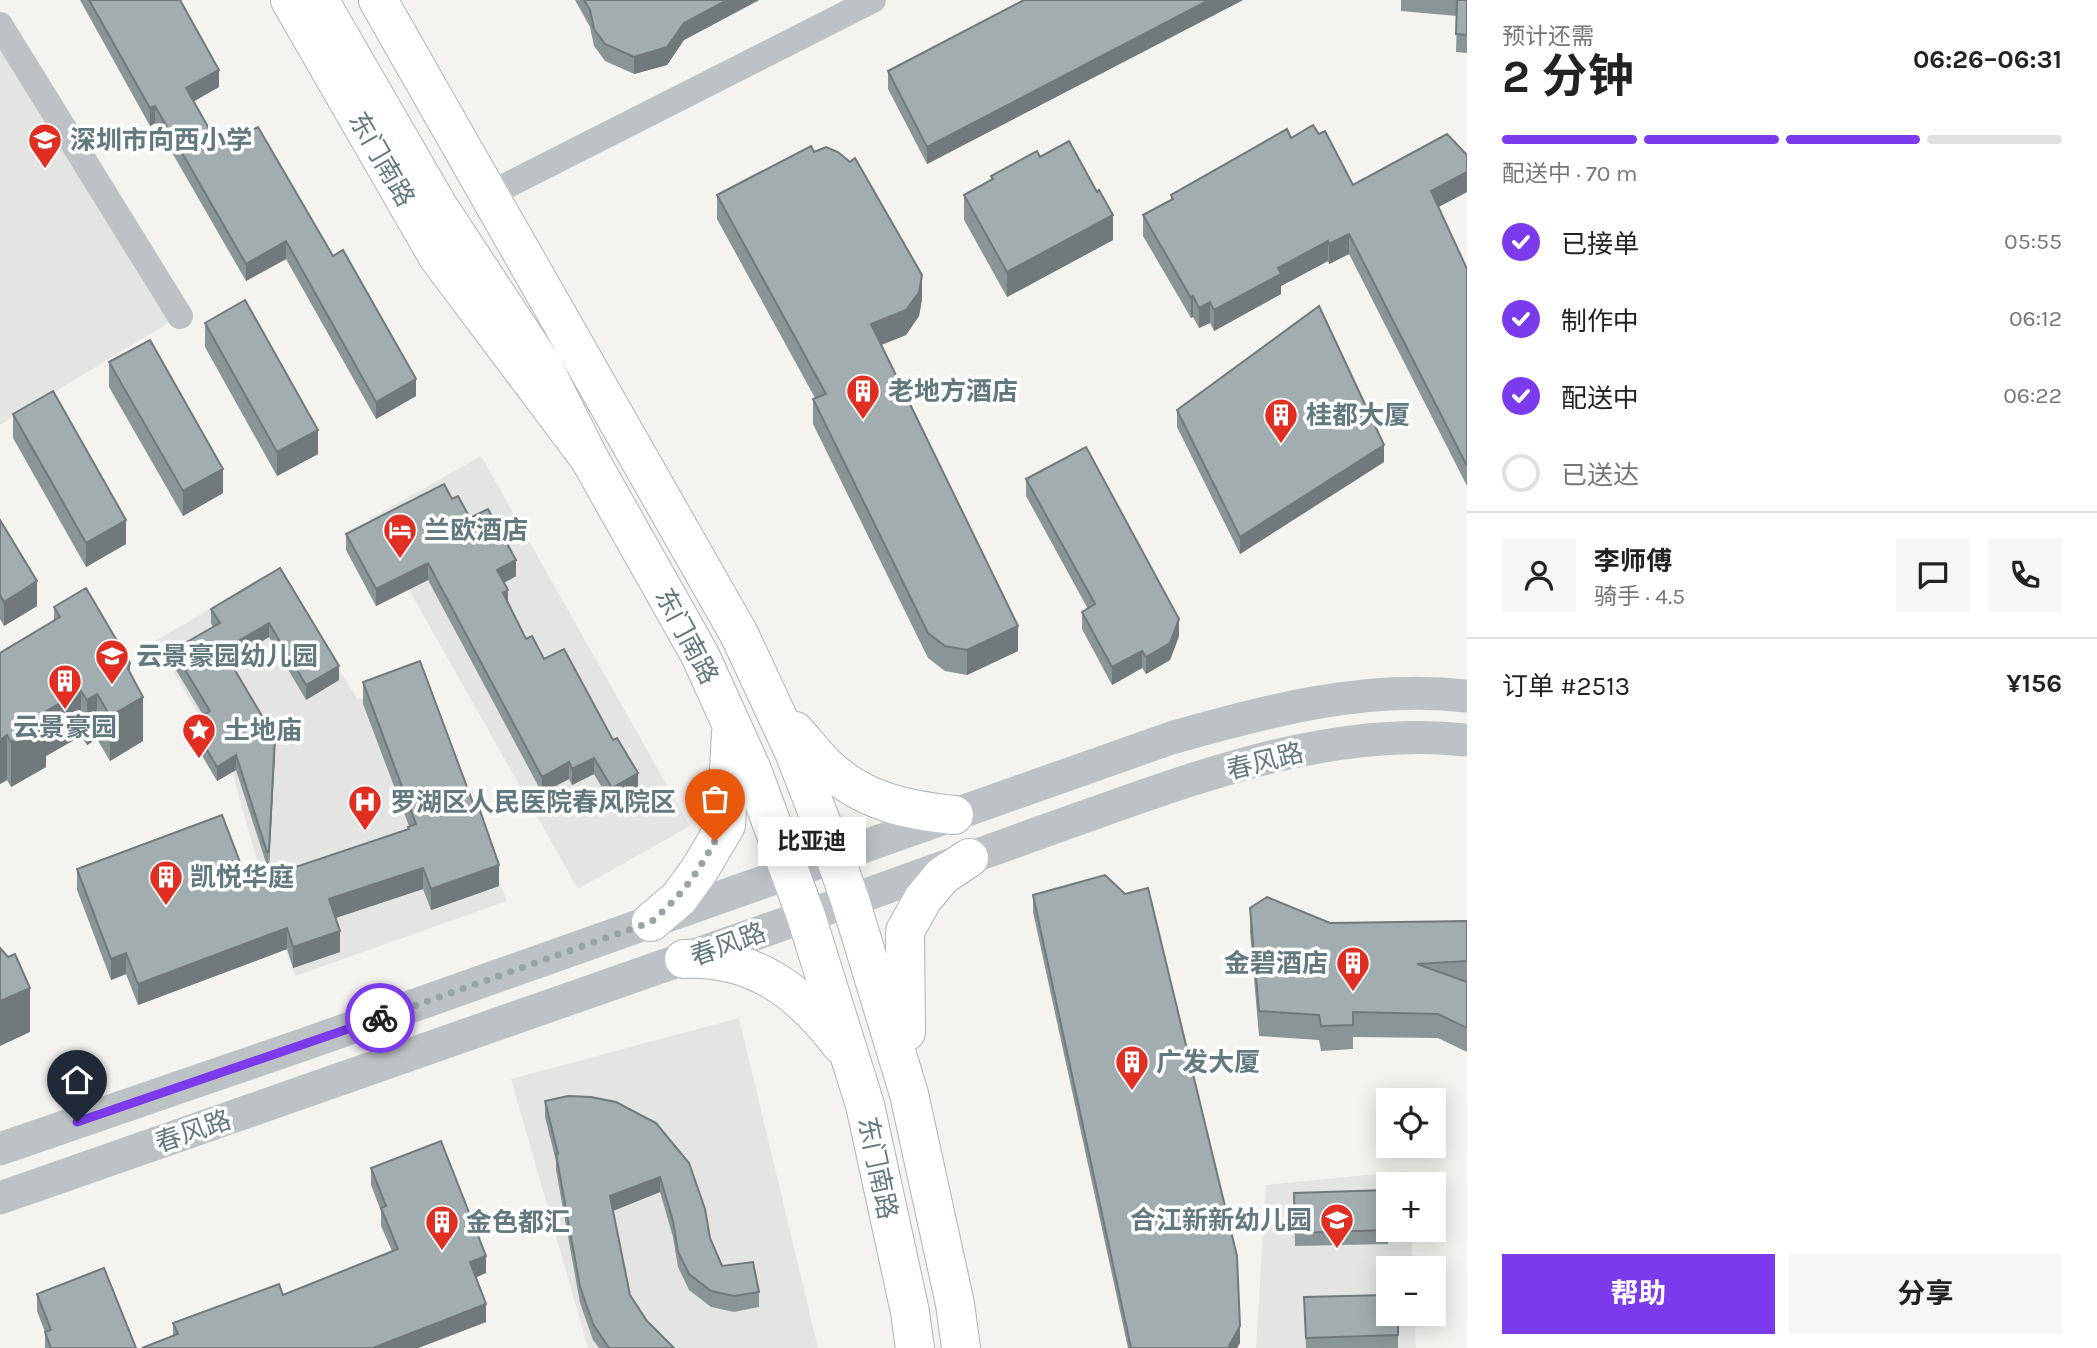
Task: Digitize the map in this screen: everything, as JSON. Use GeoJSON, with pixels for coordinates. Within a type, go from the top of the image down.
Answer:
{"type":"FeatureCollection","features":[{"type":"Feature","properties":{"kind":"main road","name":"东门南路"},"geometry":{"type":"LineString","coordinates":[[290,0],[438,257],[589,458],[699,654],[752,769],[792,873],[865,1105],[910,1312],[915,1348]]}},
{"type":"Feature","properties":{"kind":"main road"},"geometry":{"type":"LineString","coordinates":[[319,0],[438,206],[543,366],[589,458]]}},
{"type":"Feature","properties":{"kind":"main road","name":"东门南路"},"geometry":{"type":"LineString","coordinates":[[378,0],[740,634],[794,752],[850,900],[909,1094],[955,1304],[961,1348]]}},
{"type":"Feature","properties":{"kind":"main road"},"geometry":{"type":"LineString","coordinates":[[772,704],[828,768],[861,792],[911,810],[954,815]]}},
{"type":"Feature","properties":{"kind":"main road"},"geometry":{"type":"LineString","coordinates":[[651,922],[679,898],[726,825],[731,724]]}},
{"type":"Feature","properties":{"kind":"main road"},"geometry":{"type":"LineString","coordinates":[[909,1094],[904,987],[905,931],[923,899],[942,876],[969,858]]}},
{"type":"Feature","properties":{"kind":"main road"},"geometry":{"type":"LineString","coordinates":[[684,960],[721,960],[758,972],[799,998],[825,1024],[850,1057]]}},
{"type":"Feature","properties":{"kind":"street"},"geometry":{"type":"LineString","coordinates":[[490,194],[873,0]]}},
{"type":"Feature","properties":{"kind":"street"},"geometry":{"type":"LineString","coordinates":[[0,24],[180,316]]}},
{"type":"Feature","properties":{"kind":"street","name":"春风路"},"geometry":{"type":"LineString","coordinates":[[0,1149],[308,1044],[1171,738],[1258,713],[1343,698],[1436,692],[1467,696]]}},
{"type":"Feature","properties":{"kind":"street","name":"春风路"},"geometry":{"type":"LineString","coordinates":[[0,1198],[684,960],[1185,781],[1347,742],[1437,736],[1467,740]]}},
{"type":"Feature","properties":{"kind":"shaded area","name":"深圳市向西小学"},"geometry":{"type":"Polygon","coordinates":[[[0,25],[180,316],[0,425],[0,25]]]}},
{"type":"Feature","properties":{"kind":"shaded area"},"geometry":{"type":"Polygon","coordinates":[[[481,456],[690,826],[578,889],[369,519],[481,456]]]}},
{"type":"Feature","properties":{"kind":"shaded area","name":"罗湖区人民医院春风院区"},"geometry":{"type":"Polygon","coordinates":[[[277,570],[358,700],[421,677],[507,901],[295,976],[266,892],[232,772],[155,641],[277,570]]]}},
{"type":"Feature","properties":{"kind":"shaded area"},"geometry":{"type":"Polygon","coordinates":[[[739,1018],[818,1348],[588,1348],[511,1079],[739,1018]]]}},
{"type":"Feature","properties":{"kind":"shaded area","name":"合江新新幼儿园"},"geometry":{"type":"Polygon","coordinates":[[[1376,1174],[1376,1242],[1412,1242],[1412,1256],[1376,1256],[1376,1326],[1415,1326],[1416,1348],[1256,1348],[1266,1185],[1376,1174]]]}},
{"type":"Feature","properties":{"kind":"building"},"geometry":{"type":"Polygon","coordinates":[[[89,0],[180,0],[219,70],[186,88],[220,148],[258,127],[333,256],[343,250],[416,379],[376,402],[286,241],[246,264],[155,106],[150,108],[89,0]]]}},
{"type":"Feature","properties":{"kind":"building"},"geometry":{"type":"Polygon","coordinates":[[[584,0],[727,0],[684,23],[667,47],[634,57],[605,44],[594,29],[590,10],[584,0]]]}},
{"type":"Feature","properties":{"kind":"building"},"geometry":{"type":"Polygon","coordinates":[[[1024,0],[1209,0],[927,147],[888,71],[1024,0]]]}},
{"type":"Feature","properties":{"kind":"building"},"geometry":{"type":"Polygon","coordinates":[[[1457,0],[1467,0],[1467,35],[1456,34],[1457,0]]]}},
{"type":"Feature","properties":{"kind":"building"},"geometry":{"type":"Polygon","coordinates":[[[1313,125],[1319,134],[1325,131],[1353,185],[1447,134],[1467,155],[1467,172],[1431,191],[1467,269],[1467,466],[1349,234],[1329,244],[1328,241],[1278,268],[1281,274],[1214,310],[1210,302],[1199,308],[1193,296],[1191,298],[1143,215],[1173,199],[1171,195],[1287,129],[1291,138],[1313,125]]]}},
{"type":"Feature","properties":{"kind":"building"},"geometry":{"type":"Polygon","coordinates":[[[1069,141],[1113,215],[1007,272],[964,195],[993,179],[991,176],[1037,151],[1040,157],[1069,141]]]}},
{"type":"Feature","properties":{"kind":"building","name":"老地方酒店"},"geometry":{"type":"Polygon","coordinates":[[[811,146],[814,152],[826,147],[838,152],[850,162],[855,158],[922,275],[919,292],[906,310],[871,324],[1018,626],[967,650],[945,646],[928,633],[813,399],[826,394],[717,195],[811,146]]]}},
{"type":"Feature","properties":{"kind":"building"},"geometry":{"type":"Polygon","coordinates":[[[245,300],[318,430],[277,452],[205,323],[245,300]]]}},
{"type":"Feature","properties":{"kind":"building","name":"桂都大厦"},"geometry":{"type":"Polygon","coordinates":[[[1319,306],[1384,445],[1240,537],[1177,410],[1319,306]]]}},
{"type":"Feature","properties":{"kind":"building"},"geometry":{"type":"Polygon","coordinates":[[[150,340],[223,469],[183,491],[109,362],[150,340]]]}},
{"type":"Feature","properties":{"kind":"building"},"geometry":{"type":"Polygon","coordinates":[[[53,391],[126,520],[86,543],[13,414],[53,391]]]}},
{"type":"Feature","properties":{"kind":"building"},"geometry":{"type":"Polygon","coordinates":[[[1086,447],[1179,619],[1170,643],[1146,657],[1142,651],[1112,667],[1082,612],[1095,604],[1026,479],[1086,447]]]}},
{"type":"Feature","properties":{"kind":"building"},"geometry":{"type":"Polygon","coordinates":[[[444,484],[452,499],[458,496],[470,518],[488,509],[516,560],[497,570],[508,590],[503,593],[526,639],[532,636],[544,659],[564,649],[613,740],[617,738],[638,773],[612,788],[594,758],[572,769],[569,762],[542,777],[428,563],[376,589],[346,534],[444,484]]]}},
{"type":"Feature","properties":{"kind":"building"},"geometry":{"type":"Polygon","coordinates":[[[0,520],[37,581],[4,602],[0,595],[0,520]]]}},
{"type":"Feature","properties":{"kind":"building"},"geometry":{"type":"Polygon","coordinates":[[[280,568],[339,666],[306,685],[269,623],[223,650],[275,738],[267,852],[236,755],[217,767],[191,723],[210,711],[173,650],[220,623],[211,609],[280,568]]]}},
{"type":"Feature","properties":{"kind":"building"},"geometry":{"type":"Polygon","coordinates":[[[86,588],[130,663],[128,669],[143,697],[110,716],[97,694],[87,700],[81,691],[41,714],[46,722],[11,742],[7,735],[0,740],[0,653],[60,617],[54,607],[86,588]]]}},
{"type":"Feature","properties":{"kind":"building"},"geometry":{"type":"Polygon","coordinates":[[[420,661],[473,803],[477,802],[499,865],[431,889],[423,868],[329,899],[340,931],[293,947],[287,928],[138,984],[126,953],[111,959],[77,869],[222,815],[248,883],[409,829],[408,827],[416,824],[363,682],[420,661]]]}},
{"type":"Feature","properties":{"kind":"building","name":"广发大厦"},"geometry":{"type":"Polygon","coordinates":[[[1105,875],[1125,894],[1148,888],[1237,1256],[1240,1326],[1228,1348],[1131,1348],[1033,895],[1105,875]]]}},
{"type":"Feature","properties":{"kind":"building","name":"金碧酒店"},"geometry":{"type":"Polygon","coordinates":[[[1267,897],[1330,923],[1467,921],[1467,961],[1417,964],[1467,982],[1467,1028],[1438,1014],[1353,1012],[1353,1025],[1321,1026],[1319,1015],[1259,1011],[1250,908],[1267,897]]]}},
{"type":"Feature","properties":{"kind":"building"},"geometry":{"type":"Polygon","coordinates":[[[0,948],[8,957],[15,954],[30,988],[0,1001],[0,948]]]}},
{"type":"Feature","properties":{"kind":"building"},"geometry":{"type":"Polygon","coordinates":[[[568,1096],[616,1102],[656,1123],[689,1163],[705,1209],[710,1238],[722,1266],[753,1262],[759,1292],[734,1296],[711,1291],[689,1274],[678,1252],[673,1221],[660,1177],[610,1196],[630,1295],[647,1321],[674,1348],[609,1348],[593,1324],[580,1287],[558,1154],[545,1101],[568,1096]]]}},
{"type":"Feature","properties":{"kind":"building","name":"金色都汇"},"geometry":{"type":"Polygon","coordinates":[[[441,1141],[486,1256],[470,1262],[486,1304],[373,1348],[142,1348],[178,1334],[173,1323],[279,1284],[283,1295],[398,1249],[381,1208],[386,1206],[371,1168],[441,1141]]]}},
{"type":"Feature","properties":{"kind":"building"},"geometry":{"type":"Polygon","coordinates":[[[1376,1190],[1376,1230],[1295,1233],[1294,1193],[1376,1190]]]}},
{"type":"Feature","properties":{"kind":"building"},"geometry":{"type":"Polygon","coordinates":[[[104,1268],[136,1348],[51,1348],[45,1332],[51,1330],[37,1294],[104,1268]]]}},
{"type":"Feature","properties":{"kind":"building"},"geometry":{"type":"Polygon","coordinates":[[[1376,1295],[1376,1326],[1398,1326],[1398,1335],[1306,1338],[1304,1297],[1376,1295]]]}},
{"type":"Feature","properties":{"kind":"way so far"},"geometry":{"type":"LineString","coordinates":[[380,1018],[651,922],[679,898],[700,869],[715,841]]}},
{"type":"Feature","properties":{"kind":"place","name":"深圳市向西小学"},"geometry":{"type":"Point","coordinates":[45,170]}},
{"type":"Feature","properties":{"kind":"place","name":"老地方酒店"},"geometry":{"type":"Point","coordinates":[863,421]}},
{"type":"Feature","properties":{"kind":"place","name":"桂都大厦"},"geometry":{"type":"Point","coordinates":[1281,445]}},
{"type":"Feature","properties":{"kind":"place","name":"兰欧酒店"},"geometry":{"type":"Point","coordinates":[400,560]}},
{"type":"Feature","properties":{"kind":"place","name":"云景豪园幼儿园"},"geometry":{"type":"Point","coordinates":[112,686]}},
{"type":"Feature","properties":{"kind":"place","name":"云景豪园"},"geometry":{"type":"Point","coordinates":[65,711]}},
{"type":"Feature","properties":{"kind":"place","name":"土地庙"},"geometry":{"type":"Point","coordinates":[199,760]}},
{"type":"Feature","properties":{"kind":"place","name":"罗湖区人民医院春风院区"},"geometry":{"type":"Point","coordinates":[365,832]}},
{"type":"Feature","properties":{"kind":"place","name":"比亚迪"},"geometry":{"type":"Point","coordinates":[715,841]}},
{"type":"Feature","properties":{"kind":"place","name":"凯悦华庭"},"geometry":{"type":"Point","coordinates":[166,907]}},
{"type":"Feature","properties":{"kind":"place","name":"金碧酒店"},"geometry":{"type":"Point","coordinates":[1353,993]}},
{"type":"Feature","properties":{"kind":"place","name":"广发大厦"},"geometry":{"type":"Point","coordinates":[1132,1092]}},
{"type":"Feature","properties":{"kind":"place","name":"合江新新幼儿园"},"geometry":{"type":"Point","coordinates":[1337,1250]}},
{"type":"Feature","properties":{"kind":"place","name":"金色都汇"},"geometry":{"type":"Point","coordinates":[442,1252]}},
{"type":"Feature","properties":{"kind":"route"},"geometry":{"type":"LineString","coordinates":[[77,1122],[380,1018]]}}]}
